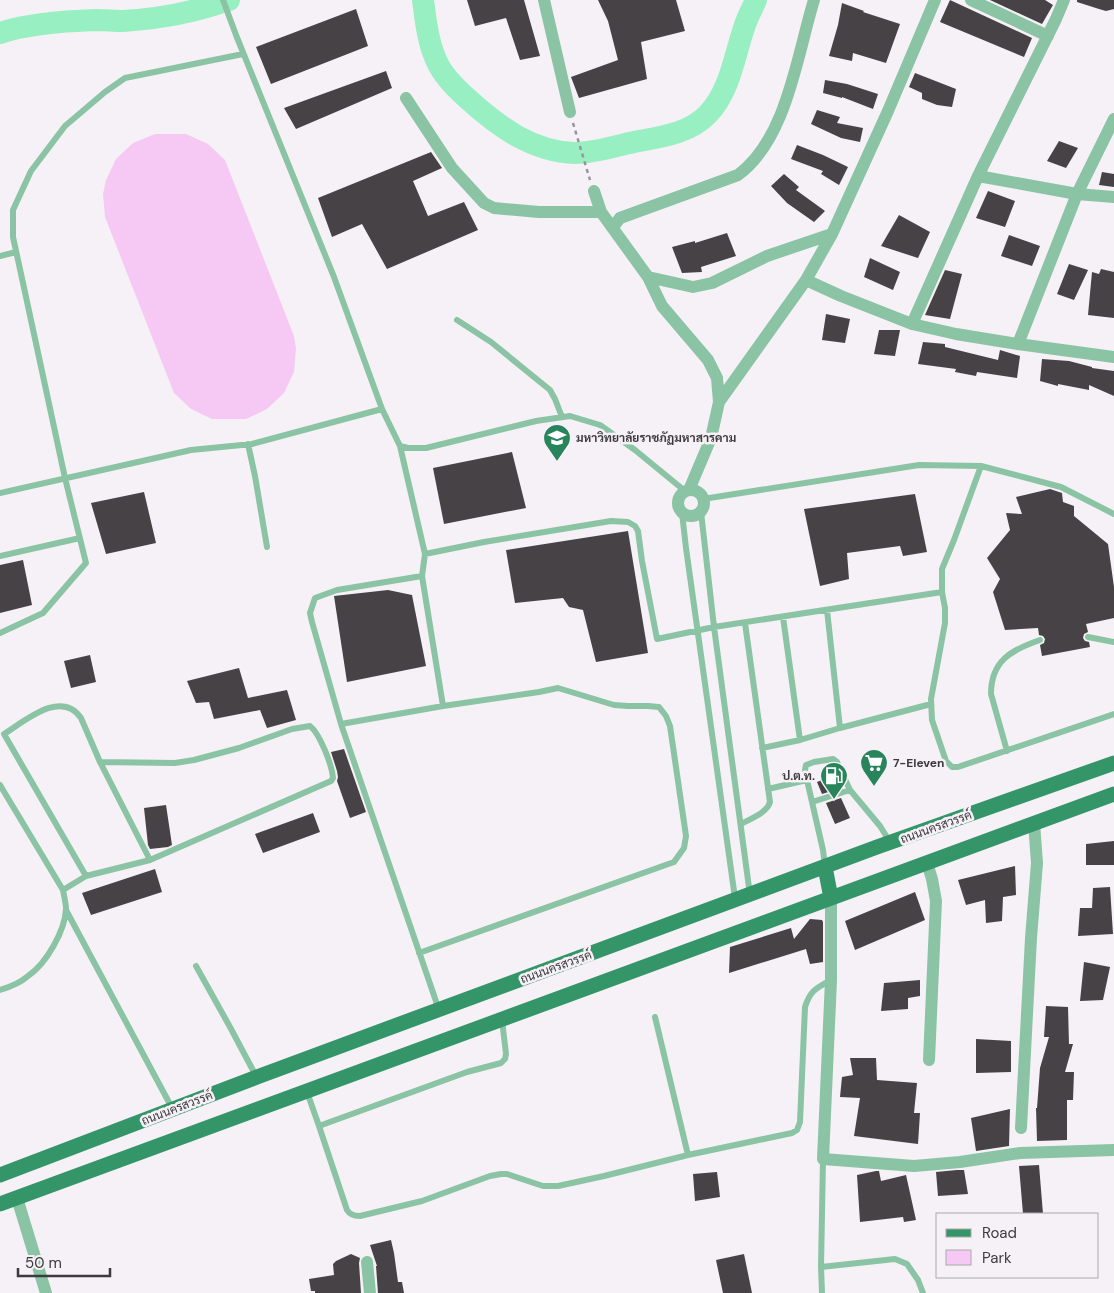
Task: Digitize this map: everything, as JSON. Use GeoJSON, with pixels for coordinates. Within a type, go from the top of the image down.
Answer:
{"type":"FeatureCollection","features":[{"type":"Feature","properties":{"kind":"main road","name":"ถนนนครสวรรค์"},"geometry":{"type":"LineString","coordinates":[[0,1175],[257,1077],[735,900],[1114,763]]}},
{"type":"Feature","properties":{"kind":"main road"},"geometry":{"type":"LineString","coordinates":[[0,1204],[1114,794]]}},
{"type":"Feature","properties":{"kind":"main road"},"geometry":{"type":"LineString","coordinates":[[825,867],[831,898]]}},
{"type":"Feature","properties":{"kind":"street"},"geometry":{"type":"LineString","coordinates":[[544,0],[570,112]]}},
{"type":"Feature","properties":{"kind":"street"},"geometry":{"type":"LineString","coordinates":[[613,227],[620,218],[738,175],[749,167],[766,145],[787,98],[814,0]]}},
{"type":"Feature","properties":{"kind":"street"},"geometry":{"type":"LineString","coordinates":[[719,402],[806,280],[832,234],[888,111],[935,0]]}},
{"type":"Feature","properties":{"kind":"street"},"geometry":{"type":"LineString","coordinates":[[971,0],[1048,36]]}},
{"type":"Feature","properties":{"kind":"street"},"geometry":{"type":"LineString","coordinates":[[912,324],[978,176],[1064,0]]}},
{"type":"Feature","properties":{"kind":"street"},"geometry":{"type":"LineString","coordinates":[[406,98],[452,168],[484,203],[494,208],[539,212],[601,212]]}},
{"type":"Feature","properties":{"kind":"street"},"geometry":{"type":"LineString","coordinates":[[1018,344],[1077,194],[1114,119]]}},
{"type":"Feature","properties":{"kind":"street"},"geometry":{"type":"LineString","coordinates":[[978,176],[1077,194],[1114,197]]}},
{"type":"Feature","properties":{"kind":"street"},"geometry":{"type":"LineString","coordinates":[[594,191],[601,212],[648,277],[662,306],[708,360],[717,378],[719,402],[711,438],[687,490],[681,494],[678,501],[678,506],[682,513],[690,516],[697,515],[702,506],[698,492],[687,490]]}},
{"type":"Feature","properties":{"kind":"street"},"geometry":{"type":"LineString","coordinates":[[648,277],[693,286],[712,284],[767,256],[832,234]]}},
{"type":"Feature","properties":{"kind":"street"},"geometry":{"type":"LineString","coordinates":[[806,280],[912,324],[956,334],[1114,357]]}},
{"type":"Feature","properties":{"kind":"street"},"geometry":{"type":"LineString","coordinates":[[1021,1128],[1030,938],[1037,863],[1034,823]]}},
{"type":"Feature","properties":{"kind":"street"},"geometry":{"type":"LineString","coordinates":[[927,863],[936,901],[930,1060]]}},
{"type":"Feature","properties":{"kind":"street"},"geometry":{"type":"LineString","coordinates":[[831,898],[831,980],[823,1159],[914,1166],[960,1162],[1020,1153],[1114,1150]]}},
{"type":"Feature","properties":{"kind":"street"},"geometry":{"type":"LineString","coordinates":[[17,1198],[46,1293]]}},
{"type":"Feature","properties":{"kind":"street"},"geometry":{"type":"LineString","coordinates":[[367,1262],[370,1293]]}},
{"type":"Feature","properties":{"kind":"lane"},"geometry":{"type":"LineString","coordinates":[[223,0],[243,54],[334,277],[382,409],[400,446],[425,554],[422,576],[443,706]]}},
{"type":"Feature","properties":{"kind":"lane"},"geometry":{"type":"LineString","coordinates":[[0,633],[43,613],[86,563],[65,478],[16,252],[13,236],[13,210],[31,172],[65,126],[105,92],[125,78],[243,54]]}},
{"type":"Feature","properties":{"kind":"lane"},"geometry":{"type":"LineString","coordinates":[[0,256],[16,252]]}},
{"type":"Feature","properties":{"kind":"lane"},"geometry":{"type":"LineString","coordinates":[[457,320],[491,342],[550,390],[562,417]]}},
{"type":"Feature","properties":{"kind":"lane"},"geometry":{"type":"LineString","coordinates":[[0,493],[191,450],[248,444],[304,431],[382,409]]}},
{"type":"Feature","properties":{"kind":"lane"},"geometry":{"type":"LineString","coordinates":[[400,446],[426,448],[536,421],[570,416],[600,425],[687,490]]}},
{"type":"Feature","properties":{"kind":"lane"},"geometry":{"type":"LineString","coordinates":[[248,444],[267,548]]}},
{"type":"Feature","properties":{"kind":"lane"},"geometry":{"type":"LineString","coordinates":[[750,895],[714,627],[702,506],[919,465],[981,466],[1061,487],[1114,514]]}},
{"type":"Feature","properties":{"kind":"lane"},"geometry":{"type":"LineString","coordinates":[[981,466],[942,569],[942,592],[946,615],[945,629],[935,674],[931,704],[932,720],[946,761],[950,765],[958,767],[1114,714]]}},
{"type":"Feature","properties":{"kind":"lane"},"geometry":{"type":"LineString","coordinates":[[682,513],[735,900]]}},
{"type":"Feature","properties":{"kind":"lane"},"geometry":{"type":"LineString","coordinates":[[425,554],[610,521],[628,522],[636,526],[638,531],[657,639],[714,627],[942,592]]}},
{"type":"Feature","properties":{"kind":"lane"},"geometry":{"type":"LineString","coordinates":[[0,556],[80,538]]}},
{"type":"Feature","properties":{"kind":"lane"},"geometry":{"type":"LineString","coordinates":[[422,576],[337,590],[315,598],[310,613],[341,724],[439,1010]]}},
{"type":"Feature","properties":{"kind":"lane"},"geometry":{"type":"LineString","coordinates":[[827,610],[840,728]]}},
{"type":"Feature","properties":{"kind":"lane"},"geometry":{"type":"LineString","coordinates":[[783,617],[800,740]]}},
{"type":"Feature","properties":{"kind":"lane"},"geometry":{"type":"LineString","coordinates":[[741,824],[767,808],[770,802],[745,623]]}},
{"type":"Feature","properties":{"kind":"lane"},"geometry":{"type":"LineString","coordinates":[[1088,637],[1114,642]]}},
{"type":"Feature","properties":{"kind":"lane"},"geometry":{"type":"LineString","coordinates":[[1007,750],[991,694],[994,673],[1001,661],[1012,652],[1040,640]]}},
{"type":"Feature","properties":{"kind":"lane"},"geometry":{"type":"LineString","coordinates":[[341,724],[558,688],[614,705],[659,707],[666,716],[670,726],[686,836],[684,848],[674,862],[419,954]]}},
{"type":"Feature","properties":{"kind":"lane"},"geometry":{"type":"LineString","coordinates":[[762,748],[800,740],[931,704]]}},
{"type":"Feature","properties":{"kind":"lane"},"geometry":{"type":"LineString","coordinates":[[86,876],[2,734],[43,709],[53,706],[66,707],[77,713],[81,718],[100,762],[150,860]]}},
{"type":"Feature","properties":{"kind":"lane"},"geometry":{"type":"LineString","coordinates":[[63,890],[86,876],[150,860],[331,781],[333,778],[331,767],[317,734],[311,726],[292,729],[239,748],[194,760],[175,763],[100,762]]}},
{"type":"Feature","properties":{"kind":"lane"},"geometry":{"type":"LineString","coordinates":[[825,867],[805,770],[806,766],[814,762],[833,759],[836,762],[850,790],[880,826],[890,843]]}},
{"type":"Feature","properties":{"kind":"lane"},"geometry":{"type":"LineString","coordinates":[[768,788],[807,780]]}},
{"type":"Feature","properties":{"kind":"lane"},"geometry":{"type":"LineString","coordinates":[[0,785],[63,890],[66,909],[172,1109]]}},
{"type":"Feature","properties":{"kind":"lane"},"geometry":{"type":"LineString","coordinates":[[812,802],[850,790]]}},
{"type":"Feature","properties":{"kind":"lane"},"geometry":{"type":"LineString","coordinates":[[0,990],[12,986],[38,968],[55,944],[62,929],[66,909]]}},
{"type":"Feature","properties":{"kind":"lane"},"geometry":{"type":"LineString","coordinates":[[196,966],[257,1077]]}},
{"type":"Feature","properties":{"kind":"lane"},"geometry":{"type":"LineString","coordinates":[[307,1091],[347,1210],[349,1214],[354,1216],[422,1202],[490,1176],[501,1174],[542,1186],[578,1183],[797,1130],[800,1122],[805,1007],[810,994],[816,988],[831,980]]}},
{"type":"Feature","properties":{"kind":"lane"},"geometry":{"type":"LineString","coordinates":[[655,1017],[688,1155]]}},
{"type":"Feature","properties":{"kind":"lane"},"geometry":{"type":"LineString","coordinates":[[320,1126],[467,1072],[503,1062],[506,1054],[502,1020]]}},
{"type":"Feature","properties":{"kind":"lane"},"geometry":{"type":"LineString","coordinates":[[822,1293],[823,1159]]}},
{"type":"Feature","properties":{"kind":"lane"},"geometry":{"type":"LineString","coordinates":[[822,1267],[895,1259],[908,1264],[924,1293]]}},
{"type":"Feature","properties":{"kind":"path"},"geometry":{"type":"LineString","coordinates":[[570,112],[594,191]]}},
{"type":"Feature","properties":{"kind":"green space"},"geometry":{"type":"Polygon","coordinates":[[[155,134],[186,134],[208,144],[225,160],[294,336],[296,349],[294,372],[284,393],[267,409],[246,419],[212,419],[191,409],[174,393],[105,217],[103,194],[106,180],[116,159],[133,143],[155,134]]]}},
{"type":"Feature","properties":{"kind":"building"},"geometry":{"type":"Polygon","coordinates":[[[467,0],[524,0],[540,56],[520,60],[506,18],[475,26],[467,0]]]}},
{"type":"Feature","properties":{"kind":"building"},"geometry":{"type":"Polygon","coordinates":[[[598,0],[676,0],[685,31],[641,42],[647,79],[579,98],[571,77],[618,60],[608,21],[598,0]]]}},
{"type":"Feature","properties":{"kind":"building"},"geometry":{"type":"Polygon","coordinates":[[[950,0],[1032,38],[1024,57],[940,22],[950,0]]]}},
{"type":"Feature","properties":{"kind":"building"},"geometry":{"type":"Polygon","coordinates":[[[990,0],[1045,0],[1053,5],[1042,24],[990,0]]]}},
{"type":"Feature","properties":{"kind":"building"},"geometry":{"type":"Polygon","coordinates":[[[1077,0],[1114,0],[1114,9],[1106,11],[1077,2],[1077,0]]]}},
{"type":"Feature","properties":{"kind":"building"},"geometry":{"type":"Polygon","coordinates":[[[842,3],[900,24],[886,63],[853,53],[852,61],[829,56],[842,3]]]}},
{"type":"Feature","properties":{"kind":"building"},"geometry":{"type":"Polygon","coordinates":[[[356,9],[368,46],[271,84],[256,47],[356,9]]]}},
{"type":"Feature","properties":{"kind":"building"},"geometry":{"type":"Polygon","coordinates":[[[386,71],[392,88],[296,129],[284,108],[386,71]]]}},
{"type":"Feature","properties":{"kind":"building"},"geometry":{"type":"Polygon","coordinates":[[[915,73],[956,89],[952,107],[937,105],[922,99],[922,93],[909,87],[915,73]]]}},
{"type":"Feature","properties":{"kind":"building"},"geometry":{"type":"Polygon","coordinates":[[[825,80],[847,84],[878,94],[873,109],[842,97],[823,93],[825,80]]]}},
{"type":"Feature","properties":{"kind":"building"},"geometry":{"type":"Polygon","coordinates":[[[817,110],[840,117],[837,123],[863,128],[860,142],[841,138],[811,124],[817,110]]]}},
{"type":"Feature","properties":{"kind":"building"},"geometry":{"type":"Polygon","coordinates":[[[1059,141],[1078,148],[1066,168],[1047,161],[1059,141]]]}},
{"type":"Feature","properties":{"kind":"building"},"geometry":{"type":"Polygon","coordinates":[[[797,145],[848,167],[839,185],[821,174],[823,171],[791,159],[797,145]]]}},
{"type":"Feature","properties":{"kind":"building"},"geometry":{"type":"Polygon","coordinates":[[[431,152],[442,168],[413,181],[428,216],[464,202],[478,230],[387,269],[362,224],[332,237],[318,198],[431,152]]]}},
{"type":"Feature","properties":{"kind":"building"},"geometry":{"type":"Polygon","coordinates":[[[1102,172],[1114,174],[1114,187],[1099,185],[1102,172]]]}},
{"type":"Feature","properties":{"kind":"building"},"geometry":{"type":"Polygon","coordinates":[[[784,174],[799,187],[796,190],[825,211],[814,222],[787,203],[771,186],[784,174]]]}},
{"type":"Feature","properties":{"kind":"building"},"geometry":{"type":"Polygon","coordinates":[[[988,191],[1015,201],[1005,227],[976,218],[988,191]]]}},
{"type":"Feature","properties":{"kind":"building"},"geometry":{"type":"Polygon","coordinates":[[[899,215],[930,232],[918,258],[881,246],[899,215]]]}},
{"type":"Feature","properties":{"kind":"building"},"geometry":{"type":"Polygon","coordinates":[[[727,233],[736,256],[701,267],[702,272],[682,273],[672,247],[695,241],[695,243],[727,233]]]}},
{"type":"Feature","properties":{"kind":"building"},"geometry":{"type":"Polygon","coordinates":[[[1009,235],[1040,246],[1032,266],[1001,256],[1009,235]]]}},
{"type":"Feature","properties":{"kind":"building"},"geometry":{"type":"Polygon","coordinates":[[[870,258],[900,272],[893,290],[864,277],[870,258]]]}},
{"type":"Feature","properties":{"kind":"building"},"geometry":{"type":"Polygon","coordinates":[[[1069,264],[1088,270],[1074,300],[1057,294],[1069,264]]]}},
{"type":"Feature","properties":{"kind":"building"},"geometry":{"type":"Polygon","coordinates":[[[1101,269],[1114,272],[1114,318],[1088,315],[1092,272],[1099,274],[1101,269]]]}},
{"type":"Feature","properties":{"kind":"building"},"geometry":{"type":"Polygon","coordinates":[[[945,270],[962,274],[950,319],[925,315],[945,270]]]}},
{"type":"Feature","properties":{"kind":"building"},"geometry":{"type":"Polygon","coordinates":[[[826,314],[850,319],[845,343],[822,340],[826,314]]]}},
{"type":"Feature","properties":{"kind":"building"},"geometry":{"type":"Polygon","coordinates":[[[879,330],[900,330],[895,356],[874,354],[879,330]]]}},
{"type":"Feature","properties":{"kind":"building"},"geometry":{"type":"Polygon","coordinates":[[[923,342],[945,344],[945,347],[998,360],[1000,350],[1020,356],[1017,378],[977,372],[976,376],[955,372],[956,369],[918,364],[923,342]]]}},
{"type":"Feature","properties":{"kind":"building"},"geometry":{"type":"Polygon","coordinates":[[[1042,359],[1069,361],[1092,368],[1114,371],[1114,396],[1089,385],[1089,390],[1058,384],[1058,386],[1040,381],[1042,359]]]}},
{"type":"Feature","properties":{"kind":"building"},"geometry":{"type":"Polygon","coordinates":[[[512,452],[526,508],[444,524],[433,468],[512,452]]]}},
{"type":"Feature","properties":{"kind":"building"},"geometry":{"type":"Polygon","coordinates":[[[1050,489],[1062,493],[1063,502],[1074,506],[1074,516],[1108,544],[1114,587],[1114,618],[1086,624],[1088,632],[1084,634],[1083,638],[1089,642],[1090,647],[1042,656],[1040,645],[1044,643],[1045,639],[1039,635],[1038,628],[1005,630],[993,592],[1000,579],[987,558],[1010,530],[1006,513],[1022,514],[1016,497],[1050,489]]]}},
{"type":"Feature","properties":{"kind":"building"},"geometry":{"type":"Polygon","coordinates":[[[144,492],[156,543],[106,554],[91,503],[144,492]]]}},
{"type":"Feature","properties":{"kind":"building"},"geometry":{"type":"Polygon","coordinates":[[[915,494],[927,552],[903,556],[900,546],[847,553],[849,579],[820,586],[804,509],[915,494]]]}},
{"type":"Feature","properties":{"kind":"building"},"geometry":{"type":"Polygon","coordinates":[[[628,531],[648,653],[596,662],[583,610],[569,607],[563,598],[515,603],[506,550],[628,531]]]}},
{"type":"Feature","properties":{"kind":"building"},"geometry":{"type":"Polygon","coordinates":[[[23,560],[32,605],[0,613],[0,565],[23,560]]]}},
{"type":"Feature","properties":{"kind":"building"},"geometry":{"type":"Polygon","coordinates":[[[388,590],[412,595],[426,666],[347,682],[334,596],[388,590]]]}},
{"type":"Feature","properties":{"kind":"building"},"geometry":{"type":"Polygon","coordinates":[[[90,655],[96,682],[71,688],[64,661],[90,655]]]}},
{"type":"Feature","properties":{"kind":"building"},"geometry":{"type":"Polygon","coordinates":[[[239,668],[248,698],[287,690],[296,720],[267,728],[260,710],[214,719],[209,702],[196,703],[187,681],[239,668]]]}},
{"type":"Feature","properties":{"kind":"building"},"geometry":{"type":"Polygon","coordinates":[[[344,749],[366,812],[350,818],[337,781],[337,771],[331,752],[344,749]]]}},
{"type":"Feature","properties":{"kind":"building"},"geometry":{"type":"Polygon","coordinates":[[[832,776],[838,789],[822,794],[817,782],[832,776]]]}},
{"type":"Feature","properties":{"kind":"building"},"geometry":{"type":"Polygon","coordinates":[[[841,798],[850,818],[835,824],[826,803],[841,798]]]}},
{"type":"Feature","properties":{"kind":"building"},"geometry":{"type":"Polygon","coordinates":[[[166,805],[172,845],[150,849],[144,808],[166,805]]]}},
{"type":"Feature","properties":{"kind":"building"},"geometry":{"type":"Polygon","coordinates":[[[313,813],[320,832],[263,853],[255,834],[313,813]]]}},
{"type":"Feature","properties":{"kind":"building"},"geometry":{"type":"Polygon","coordinates":[[[1114,841],[1114,865],[1086,865],[1086,844],[1114,841]]]}},
{"type":"Feature","properties":{"kind":"building"},"geometry":{"type":"Polygon","coordinates":[[[1015,866],[1016,895],[1003,897],[1002,921],[986,923],[985,900],[966,905],[958,880],[1015,866]]]}},
{"type":"Feature","properties":{"kind":"building"},"geometry":{"type":"Polygon","coordinates":[[[155,869],[162,892],[91,915],[82,893],[155,869]]]}},
{"type":"Feature","properties":{"kind":"building"},"geometry":{"type":"Polygon","coordinates":[[[1110,887],[1113,934],[1078,936],[1080,908],[1092,908],[1093,888],[1110,887]]]}},
{"type":"Feature","properties":{"kind":"building"},"geometry":{"type":"Polygon","coordinates":[[[915,892],[925,920],[855,950],[845,921],[915,892]]]}},
{"type":"Feature","properties":{"kind":"building"},"geometry":{"type":"Polygon","coordinates":[[[810,919],[822,920],[823,922],[823,962],[810,964],[806,949],[729,973],[730,947],[791,928],[794,939],[810,919]]]}},
{"type":"Feature","properties":{"kind":"building"},"geometry":{"type":"Polygon","coordinates":[[[1084,962],[1110,967],[1103,1000],[1080,1001],[1084,962]]]}},
{"type":"Feature","properties":{"kind":"building"},"geometry":{"type":"Polygon","coordinates":[[[920,980],[920,996],[908,998],[908,1009],[881,1011],[884,983],[920,980]]]}},
{"type":"Feature","properties":{"kind":"building"},"geometry":{"type":"Polygon","coordinates":[[[1046,1006],[1068,1007],[1069,1044],[1073,1044],[1065,1072],[1074,1072],[1073,1100],[1067,1100],[1067,1140],[1037,1141],[1036,1108],[1040,1068],[1049,1037],[1044,1037],[1046,1006]]]}},
{"type":"Feature","properties":{"kind":"building"},"geometry":{"type":"Polygon","coordinates":[[[976,1039],[1011,1041],[1011,1072],[976,1073],[976,1039]]]}},
{"type":"Feature","properties":{"kind":"building"},"geometry":{"type":"Polygon","coordinates":[[[850,1058],[876,1058],[877,1080],[917,1083],[914,1113],[920,1113],[918,1144],[854,1136],[860,1098],[840,1097],[842,1077],[853,1075],[850,1058]]]}},
{"type":"Feature","properties":{"kind":"building"},"geometry":{"type":"Polygon","coordinates":[[[1010,1109],[1009,1146],[976,1151],[971,1118],[1010,1109]]]}},
{"type":"Feature","properties":{"kind":"building"},"geometry":{"type":"Polygon","coordinates":[[[1039,1165],[1043,1213],[1023,1213],[1019,1166],[1039,1165]]]}},
{"type":"Feature","properties":{"kind":"building"},"geometry":{"type":"Polygon","coordinates":[[[964,1170],[968,1194],[938,1196],[936,1172],[964,1170]]]}},
{"type":"Feature","properties":{"kind":"building"},"geometry":{"type":"Polygon","coordinates":[[[879,1171],[881,1181],[906,1175],[916,1220],[904,1222],[903,1217],[860,1222],[857,1175],[879,1171]]]}},
{"type":"Feature","properties":{"kind":"building"},"geometry":{"type":"Polygon","coordinates":[[[717,1172],[720,1197],[695,1201],[693,1174],[717,1172]]]}},
{"type":"Feature","properties":{"kind":"building"},"geometry":{"type":"Polygon","coordinates":[[[391,1240],[398,1282],[402,1282],[404,1293],[378,1293],[377,1266],[370,1245],[391,1240]]]}},
{"type":"Feature","properties":{"kind":"building"},"geometry":{"type":"Polygon","coordinates":[[[351,1254],[360,1258],[361,1293],[315,1293],[315,1291],[311,1291],[309,1279],[334,1275],[333,1264],[351,1254]]]}},
{"type":"Feature","properties":{"kind":"building"},"geometry":{"type":"Polygon","coordinates":[[[744,1254],[752,1293],[723,1293],[716,1260],[744,1254]]]}},
{"type":"Feature","properties":{"kind":"waterway"},"geometry":{"type":"LineString","coordinates":[[0,33],[22,27],[60,22],[150,19],[203,8],[229,0]]}},
{"type":"Feature","properties":{"kind":"waterway"},"geometry":{"type":"LineString","coordinates":[[423,0],[432,50],[442,71],[449,80],[492,120],[518,136],[545,148],[575,153],[597,151],[674,134],[700,121],[708,114],[721,95],[745,24],[756,0]]}},
{"type":"Feature","properties":{"kind":"place","name":"มหาวิทยาลัยราชภัฏมหาสารคาม"},"geometry":{"type":"Point","coordinates":[557,462]}},
{"type":"Feature","properties":{"kind":"place","name":"7-Eleven"},"geometry":{"type":"Point","coordinates":[874,787]}},
{"type":"Feature","properties":{"kind":"place","name":"ป.ต.ท."},"geometry":{"type":"Point","coordinates":[834,800]}}]}
